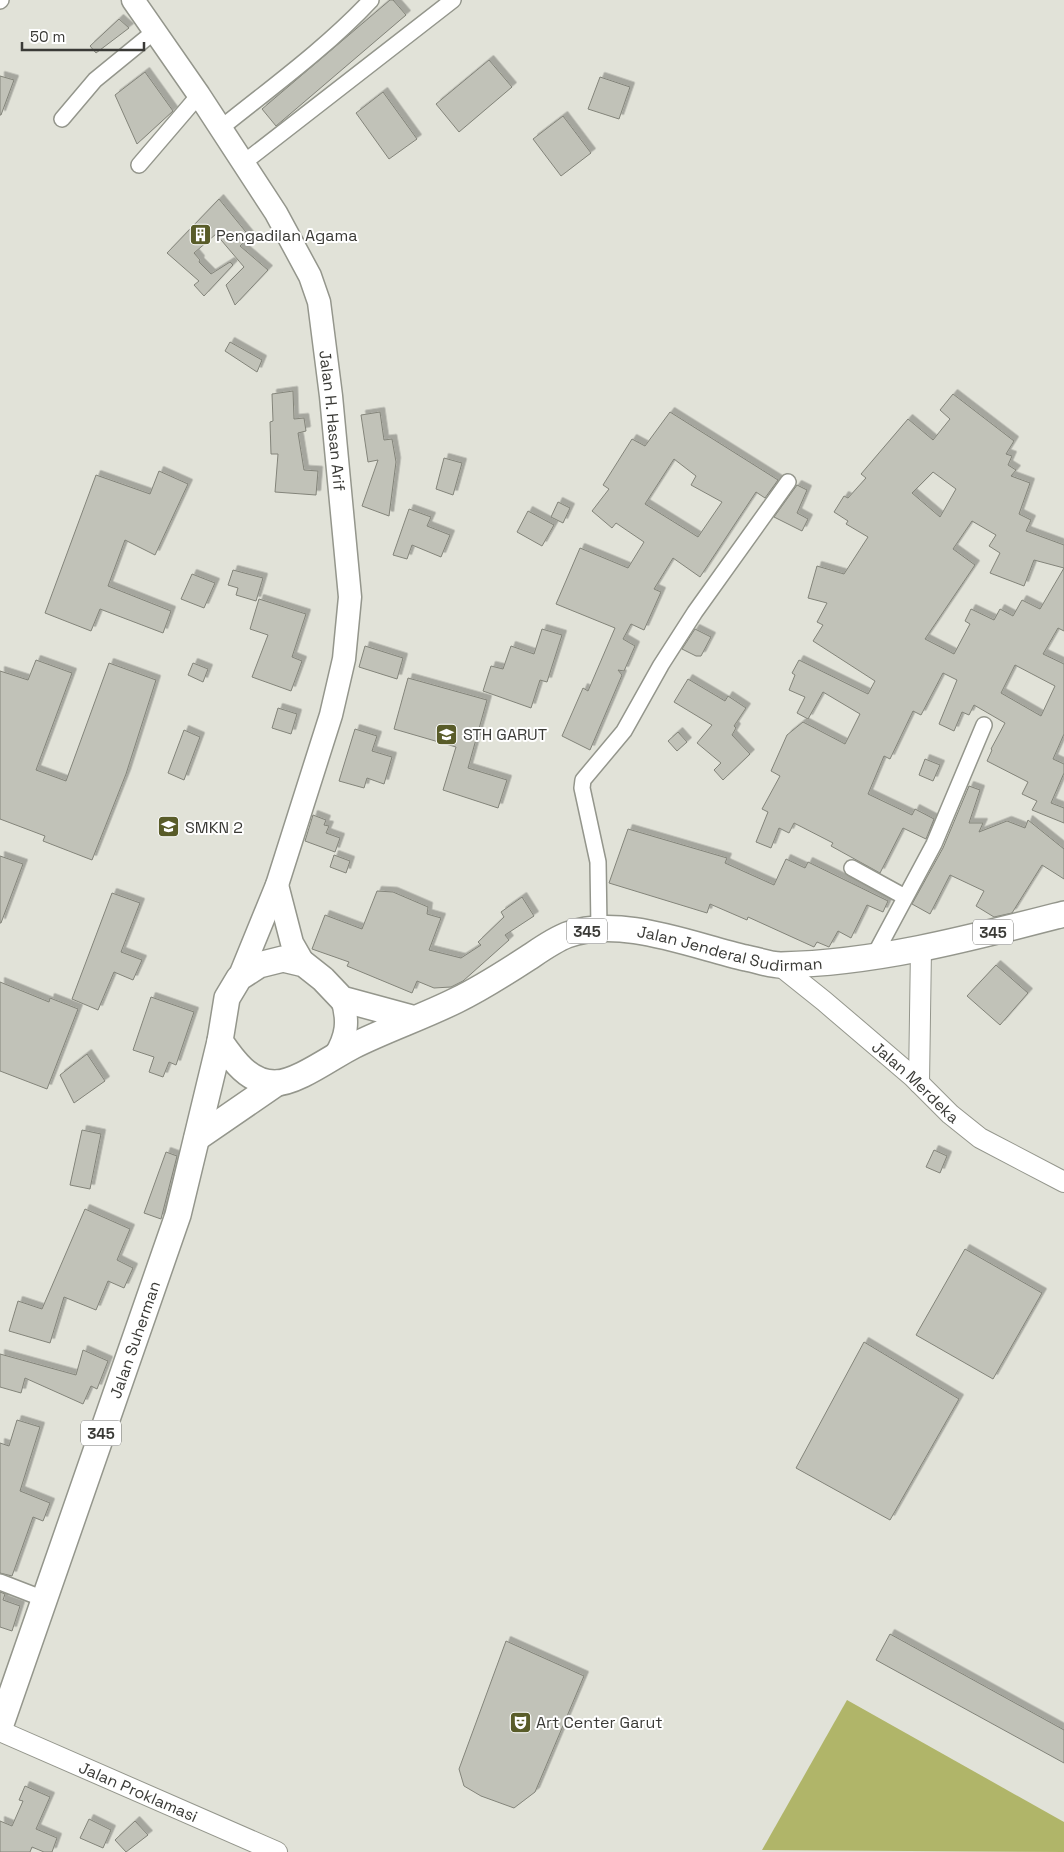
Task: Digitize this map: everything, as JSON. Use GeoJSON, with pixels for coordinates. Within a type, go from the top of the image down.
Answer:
{"type":"FeatureCollection","features":[{"type":"Feature","properties":{"kind":"main road","name":"Jalan H. Hasan Arif"},"geometry":{"type":"LineString","coordinates":[[133,0],[199,95],[242,164],[276,213],[310,276],[319,302],[331,396],[350,597],[344,659],[331,715],[277,885],[239,978]]}},
{"type":"Feature","properties":{"kind":"main road"},"geometry":{"type":"LineString","coordinates":[[277,885],[292,943],[304,964],[323,979],[342,999],[346,1012],[346,1032],[335,1056]]}},
{"type":"Feature","properties":{"kind":"main road","name":"Jalan Jenderal Sudirman"},"geometry":{"type":"LineString","coordinates":[[335,1056],[412,1018],[457,1000],[567,935],[599,928],[658,934],[724,953],[779,965],[874,956],[921,948],[1064,914]]}},
{"type":"Feature","properties":{"kind":"main road"},"geometry":{"type":"LineString","coordinates":[[277,1083],[259,1080],[248,1074],[231,1058],[220,1041],[227,998],[239,978],[259,965],[272,960],[284,959],[304,964]]}},
{"type":"Feature","properties":{"kind":"main road"},"geometry":{"type":"LineString","coordinates":[[342,999],[412,1018]]}},
{"type":"Feature","properties":{"kind":"main road","name":"Jalan Suherman"},"geometry":{"type":"LineString","coordinates":[[0,1729],[178,1215],[220,1041]]}},
{"type":"Feature","properties":{"kind":"main road","name":"345"},"geometry":{"type":"LineString","coordinates":[[198,1138],[277,1083],[318,1067],[335,1056]]}},
{"type":"Feature","properties":{"kind":"street"},"geometry":{"type":"LineString","coordinates":[[221,128],[304,62],[352,20],[371,0]]}},
{"type":"Feature","properties":{"kind":"street"},"geometry":{"type":"LineString","coordinates":[[242,164],[454,0]]}},
{"type":"Feature","properties":{"kind":"street"},"geometry":{"type":"LineString","coordinates":[[62,119],[95,80],[155,31]]}},
{"type":"Feature","properties":{"kind":"street"},"geometry":{"type":"LineString","coordinates":[[139,165],[199,95]]}},
{"type":"Feature","properties":{"kind":"street"},"geometry":{"type":"LineString","coordinates":[[599,928],[598,862],[582,788],[583,780],[624,731],[661,665],[695,612],[788,482]]}},
{"type":"Feature","properties":{"kind":"street"},"geometry":{"type":"LineString","coordinates":[[874,956],[934,844],[984,725]]}},
{"type":"Feature","properties":{"kind":"street"},"geometry":{"type":"LineString","coordinates":[[852,868],[905,897]]}},
{"type":"Feature","properties":{"kind":"street"},"geometry":{"type":"LineString","coordinates":[[919,1083],[921,948]]}},
{"type":"Feature","properties":{"kind":"street","name":"Jalan Merdeka"},"geometry":{"type":"LineString","coordinates":[[779,965],[824,1000],[919,1083],[950,1114],[980,1138],[1064,1182]]}},
{"type":"Feature","properties":{"kind":"street"},"geometry":{"type":"LineString","coordinates":[[0,1582],[44,1599]]}},
{"type":"Feature","properties":{"kind":"street","name":"Jalan Proklamasi"},"geometry":{"type":"LineString","coordinates":[[0,1729],[277,1852]]}},
{"type":"Feature","properties":{"kind":"green space"},"geometry":{"type":"Polygon","coordinates":[[[847,1700],[1064,1822],[1064,1852],[762,1850],[847,1700]]]}},
{"type":"Feature","properties":{"kind":"building"},"geometry":{"type":"Polygon","coordinates":[[[390,0],[393,0],[406,15],[276,126],[262,109],[390,0]]]}},
{"type":"Feature","properties":{"kind":"building"},"geometry":{"type":"Polygon","coordinates":[[[119,19],[129,28],[96,53],[90,46],[119,19]]]}},
{"type":"Feature","properties":{"kind":"building"},"geometry":{"type":"Polygon","coordinates":[[[489,60],[512,87],[459,132],[436,104],[489,60]]]}},
{"type":"Feature","properties":{"kind":"building"},"geometry":{"type":"Polygon","coordinates":[[[145,72],[173,111],[137,144],[115,95],[145,72]]]}},
{"type":"Feature","properties":{"kind":"building"},"geometry":{"type":"Polygon","coordinates":[[[0,76],[14,80],[1,115],[0,115],[0,76]]]}},
{"type":"Feature","properties":{"kind":"building"},"geometry":{"type":"Polygon","coordinates":[[[600,77],[630,87],[619,119],[588,109],[600,77]]]}},
{"type":"Feature","properties":{"kind":"building"},"geometry":{"type":"Polygon","coordinates":[[[383,92],[417,139],[389,159],[356,113],[383,92]]]}},
{"type":"Feature","properties":{"kind":"building"},"geometry":{"type":"Polygon","coordinates":[[[563,116],[591,153],[561,176],[533,139],[563,116]]]}},
{"type":"Feature","properties":{"kind":"building"},"geometry":{"type":"Polygon","coordinates":[[[219,199],[250,237],[240,246],[268,270],[235,305],[226,285],[244,267],[216,234],[194,253],[200,260],[199,262],[211,274],[230,262],[233,265],[204,296],[194,285],[199,281],[167,253],[219,199]]]}},
{"type":"Feature","properties":{"kind":"building"},"geometry":{"type":"Polygon","coordinates":[[[230,342],[262,360],[257,372],[225,351],[230,342]]]}},
{"type":"Feature","properties":{"kind":"building"},"geometry":{"type":"Polygon","coordinates":[[[293,391],[294,419],[304,418],[306,431],[298,433],[304,470],[318,471],[316,495],[275,492],[278,454],[271,454],[270,422],[273,421],[272,394],[293,391]]]}},
{"type":"Feature","properties":{"kind":"building"},"geometry":{"type":"Polygon","coordinates":[[[953,394],[1014,441],[1006,454],[1012,456],[1008,465],[1016,470],[1011,476],[1030,483],[1019,514],[1031,520],[1026,531],[1064,545],[1064,568],[1064,631],[1058,628],[1043,654],[1064,664],[1064,734],[1053,759],[1064,764],[1064,773],[1051,803],[1064,808],[1064,823],[1032,810],[1037,801],[1022,794],[1028,782],[987,761],[991,749],[1005,723],[974,705],[969,715],[962,712],[954,731],[939,724],[957,680],[943,673],[921,715],[913,711],[890,759],[884,756],[868,794],[912,815],[915,809],[934,819],[926,839],[903,828],[880,873],[831,846],[833,843],[794,823],[789,833],[779,828],[771,848],[756,842],[768,812],[762,809],[780,776],[771,771],[787,735],[803,722],[845,744],[860,714],[823,692],[808,719],[797,713],[805,697],[789,690],[795,675],[792,673],[799,660],[868,694],[875,681],[813,641],[823,625],[817,622],[827,603],[808,598],[817,566],[844,574],[868,537],[846,524],[848,521],[834,512],[844,496],[848,498],[866,478],[861,474],[908,419],[933,440],[950,419],[940,410],[953,394]],[[933,472],[912,493],[940,517],[956,489],[933,472]],[[972,521],[953,549],[975,565],[925,639],[954,654],[970,624],[965,621],[971,609],[994,620],[1000,609],[1013,616],[1022,600],[1040,609],[1064,568],[1034,560],[1024,586],[990,573],[1000,553],[989,546],[996,535],[972,521]],[[1015,665],[1001,693],[1041,716],[1055,686],[1015,665]]]}},
{"type":"Feature","properties":{"kind":"building"},"geometry":{"type":"Polygon","coordinates":[[[380,412],[384,440],[392,439],[396,462],[389,516],[362,506],[378,460],[368,462],[361,415],[380,412]]]}},
{"type":"Feature","properties":{"kind":"building"},"geometry":{"type":"Polygon","coordinates":[[[670,412],[778,480],[765,498],[756,492],[700,577],[673,558],[654,589],[661,592],[644,630],[631,624],[623,639],[635,646],[624,671],[618,670],[622,675],[590,750],[562,736],[583,688],[588,691],[615,628],[556,604],[580,548],[628,568],[644,542],[616,523],[612,528],[592,511],[609,489],[603,485],[632,439],[645,446],[670,412]],[[674,459],[645,504],[698,537],[722,502],[691,485],[696,476],[674,459]]]}},
{"type":"Feature","properties":{"kind":"building"},"geometry":{"type":"Polygon","coordinates":[[[444,458],[462,463],[453,495],[436,489],[444,458]]]}},
{"type":"Feature","properties":{"kind":"building"},"geometry":{"type":"Polygon","coordinates":[[[159,471],[188,484],[155,555],[125,540],[108,586],[171,611],[163,633],[100,609],[91,631],[45,613],[96,475],[150,494],[159,471]]]}},
{"type":"Feature","properties":{"kind":"building"},"geometry":{"type":"Polygon","coordinates":[[[797,485],[807,490],[797,513],[808,519],[802,531],[774,517],[797,485]]]}},
{"type":"Feature","properties":{"kind":"building"},"geometry":{"type":"Polygon","coordinates":[[[558,502],[570,508],[563,523],[551,517],[558,502]]]}},
{"type":"Feature","properties":{"kind":"building"},"geometry":{"type":"Polygon","coordinates":[[[409,509],[431,517],[427,526],[450,535],[441,557],[412,545],[407,559],[393,555],[409,509]]]}},
{"type":"Feature","properties":{"kind":"building"},"geometry":{"type":"Polygon","coordinates":[[[528,511],[554,525],[542,546],[517,532],[528,511]]]}},
{"type":"Feature","properties":{"kind":"building"},"geometry":{"type":"Polygon","coordinates":[[[233,570],[263,578],[256,601],[236,595],[238,588],[228,585],[233,570]]]}},
{"type":"Feature","properties":{"kind":"building"},"geometry":{"type":"Polygon","coordinates":[[[192,574],[215,583],[204,608],[181,599],[192,574]]]}},
{"type":"Feature","properties":{"kind":"building"},"geometry":{"type":"Polygon","coordinates":[[[259,599],[306,614],[292,657],[302,661],[291,691],[252,677],[268,635],[250,629],[259,599]]]}},
{"type":"Feature","properties":{"kind":"building"},"geometry":{"type":"Polygon","coordinates":[[[542,629],[562,635],[547,682],[540,680],[531,708],[483,691],[491,666],[503,669],[511,646],[534,654],[542,629]]]}},
{"type":"Feature","properties":{"kind":"building"},"geometry":{"type":"Polygon","coordinates":[[[695,629],[711,637],[701,656],[696,656],[682,649],[695,629]]]}},
{"type":"Feature","properties":{"kind":"building"},"geometry":{"type":"Polygon","coordinates":[[[365,646],[403,658],[397,679],[359,667],[365,646]]]}},
{"type":"Feature","properties":{"kind":"building"},"geometry":{"type":"Polygon","coordinates":[[[36,660],[72,673],[36,770],[66,781],[109,663],[156,680],[126,774],[92,860],[43,841],[45,836],[0,819],[0,671],[28,680],[36,660]]]}},
{"type":"Feature","properties":{"kind":"building"},"geometry":{"type":"Polygon","coordinates":[[[193,663],[208,669],[203,682],[188,675],[193,663]]]}},
{"type":"Feature","properties":{"kind":"building"},"geometry":{"type":"Polygon","coordinates":[[[408,678],[487,700],[468,768],[507,780],[498,808],[443,790],[456,747],[394,729],[408,678]]]}},
{"type":"Feature","properties":{"kind":"building"},"geometry":{"type":"Polygon","coordinates":[[[688,679],[725,701],[728,696],[746,708],[734,726],[736,728],[732,735],[750,754],[723,780],[714,770],[721,763],[697,743],[712,725],[674,702],[688,679]]]}},
{"type":"Feature","properties":{"kind":"building"},"geometry":{"type":"Polygon","coordinates":[[[278,708],[297,714],[291,734],[272,728],[278,708]]]}},
{"type":"Feature","properties":{"kind":"building"},"geometry":{"type":"Polygon","coordinates":[[[355,729],[377,736],[372,751],[392,757],[384,784],[367,778],[364,788],[339,781],[355,729]]]}},
{"type":"Feature","properties":{"kind":"building"},"geometry":{"type":"Polygon","coordinates":[[[184,730],[200,737],[184,780],[168,773],[184,730]]]}},
{"type":"Feature","properties":{"kind":"building"},"geometry":{"type":"Polygon","coordinates":[[[678,732],[687,742],[677,751],[668,741],[678,732]]]}},
{"type":"Feature","properties":{"kind":"building"},"geometry":{"type":"Polygon","coordinates":[[[925,759],[940,765],[933,781],[919,775],[925,759]]]}},
{"type":"Feature","properties":{"kind":"building"},"geometry":{"type":"Polygon","coordinates":[[[969,786],[980,790],[969,823],[983,823],[979,832],[1007,821],[1025,828],[1028,820],[1064,849],[1064,879],[1042,865],[1012,913],[994,917],[976,906],[984,891],[950,875],[930,914],[912,904],[943,848],[969,786]]]}},
{"type":"Feature","properties":{"kind":"building"},"geometry":{"type":"Polygon","coordinates":[[[313,815],[326,820],[324,825],[329,826],[326,833],[340,838],[335,852],[305,841],[313,815]]]}},
{"type":"Feature","properties":{"kind":"building"},"geometry":{"type":"Polygon","coordinates":[[[628,829],[727,858],[725,863],[774,885],[786,859],[805,868],[808,862],[888,901],[883,912],[867,905],[851,938],[838,931],[829,947],[817,942],[814,947],[748,917],[747,920],[710,904],[707,913],[609,883],[628,829]]]}},
{"type":"Feature","properties":{"kind":"building"},"geometry":{"type":"Polygon","coordinates":[[[334,855],[350,861],[346,873],[330,867],[334,855]]]}},
{"type":"Feature","properties":{"kind":"building"},"geometry":{"type":"Polygon","coordinates":[[[0,856],[23,864],[1,923],[0,923],[0,856]]]}},
{"type":"Feature","properties":{"kind":"building"},"geometry":{"type":"Polygon","coordinates":[[[377,891],[393,892],[428,907],[427,914],[441,918],[429,950],[461,958],[481,945],[478,942],[504,917],[501,912],[522,897],[534,916],[505,935],[509,940],[463,981],[451,987],[434,988],[417,981],[412,993],[347,966],[349,962],[312,949],[325,915],[362,929],[377,891]]]}},
{"type":"Feature","properties":{"kind":"building"},"geometry":{"type":"Polygon","coordinates":[[[112,893],[140,903],[121,952],[142,960],[133,980],[114,972],[98,1010],[72,999],[112,893]]]}},
{"type":"Feature","properties":{"kind":"building"},"geometry":{"type":"Polygon","coordinates":[[[996,965],[1028,993],[1000,1025],[967,996],[996,965]]]}},
{"type":"Feature","properties":{"kind":"building"},"geometry":{"type":"Polygon","coordinates":[[[0,982],[49,1002],[50,998],[78,1009],[47,1089],[0,1071],[0,982]]]}},
{"type":"Feature","properties":{"kind":"building"},"geometry":{"type":"Polygon","coordinates":[[[151,997],[194,1012],[176,1065],[169,1062],[163,1077],[149,1072],[154,1057],[133,1050],[151,997]]]}},
{"type":"Feature","properties":{"kind":"building"},"geometry":{"type":"Polygon","coordinates":[[[87,1054],[105,1081],[74,1103],[60,1075],[87,1054]]]}},
{"type":"Feature","properties":{"kind":"building"},"geometry":{"type":"Polygon","coordinates":[[[82,1130],[101,1134],[90,1189],[70,1185],[82,1130]]]}},
{"type":"Feature","properties":{"kind":"building"},"geometry":{"type":"Polygon","coordinates":[[[934,1150],[947,1156],[940,1173],[926,1167],[934,1150]]]}},
{"type":"Feature","properties":{"kind":"building"},"geometry":{"type":"Polygon","coordinates":[[[166,1152],[177,1156],[161,1219],[144,1213],[166,1152]]]}},
{"type":"Feature","properties":{"kind":"building"},"geometry":{"type":"Polygon","coordinates":[[[85,1209],[130,1229],[117,1260],[133,1268],[124,1288],[108,1281],[96,1310],[64,1297],[50,1343],[9,1331],[18,1301],[42,1309],[85,1209]]]}},
{"type":"Feature","properties":{"kind":"building"},"geometry":{"type":"Polygon","coordinates":[[[965,1249],[1042,1293],[993,1379],[916,1335],[965,1249]]]}},
{"type":"Feature","properties":{"kind":"building"},"geometry":{"type":"Polygon","coordinates":[[[864,1342],[959,1399],[890,1520],[796,1468],[864,1342]]]}},
{"type":"Feature","properties":{"kind":"building"},"geometry":{"type":"Polygon","coordinates":[[[83,1350],[108,1361],[97,1389],[91,1386],[83,1404],[25,1378],[21,1393],[0,1387],[0,1354],[76,1375],[83,1350]]]}},
{"type":"Feature","properties":{"kind":"building"},"geometry":{"type":"Polygon","coordinates":[[[17,1420],[40,1427],[20,1491],[50,1503],[43,1521],[33,1517],[12,1576],[0,1573],[0,1443],[9,1446],[17,1420]]]}},
{"type":"Feature","properties":{"kind":"building"},"geometry":{"type":"Polygon","coordinates":[[[0,1592],[5,1594],[3,1600],[20,1606],[12,1631],[0,1627],[0,1592]]]}},
{"type":"Feature","properties":{"kind":"building"},"geometry":{"type":"Polygon","coordinates":[[[890,1634],[1064,1730],[1064,1763],[876,1660],[890,1634]]]}},
{"type":"Feature","properties":{"kind":"building","name":"Art Center Garut"},"geometry":{"type":"Polygon","coordinates":[[[506,1641],[584,1676],[535,1792],[514,1808],[481,1796],[464,1786],[459,1769],[506,1641]]]}},
{"type":"Feature","properties":{"kind":"building"},"geometry":{"type":"Polygon","coordinates":[[[25,1786],[50,1797],[36,1829],[57,1838],[52,1852],[44,1852],[32,1847],[30,1852],[0,1852],[0,1821],[12,1826],[23,1801],[19,1800],[25,1786]]]}},
{"type":"Feature","properties":{"kind":"building"},"geometry":{"type":"Polygon","coordinates":[[[89,1819],[111,1830],[103,1848],[80,1838],[89,1819]]]}},
{"type":"Feature","properties":{"kind":"building"},"geometry":{"type":"Polygon","coordinates":[[[135,1821],[148,1835],[126,1852],[115,1840],[135,1821]]]}},
{"type":"Feature","properties":{"kind":"place","name":"Pengadilan Agama"},"geometry":{"type":"Point","coordinates":[200,235]}},
{"type":"Feature","properties":{"kind":"place","name":"STH GARUT"},"geometry":{"type":"Point","coordinates":[447,734]}},
{"type":"Feature","properties":{"kind":"place","name":"SMKN 2"},"geometry":{"type":"Point","coordinates":[169,827]}},
{"type":"Feature","properties":{"kind":"place","name":"Art Center Garut"},"geometry":{"type":"Point","coordinates":[520,1722]}}]}
